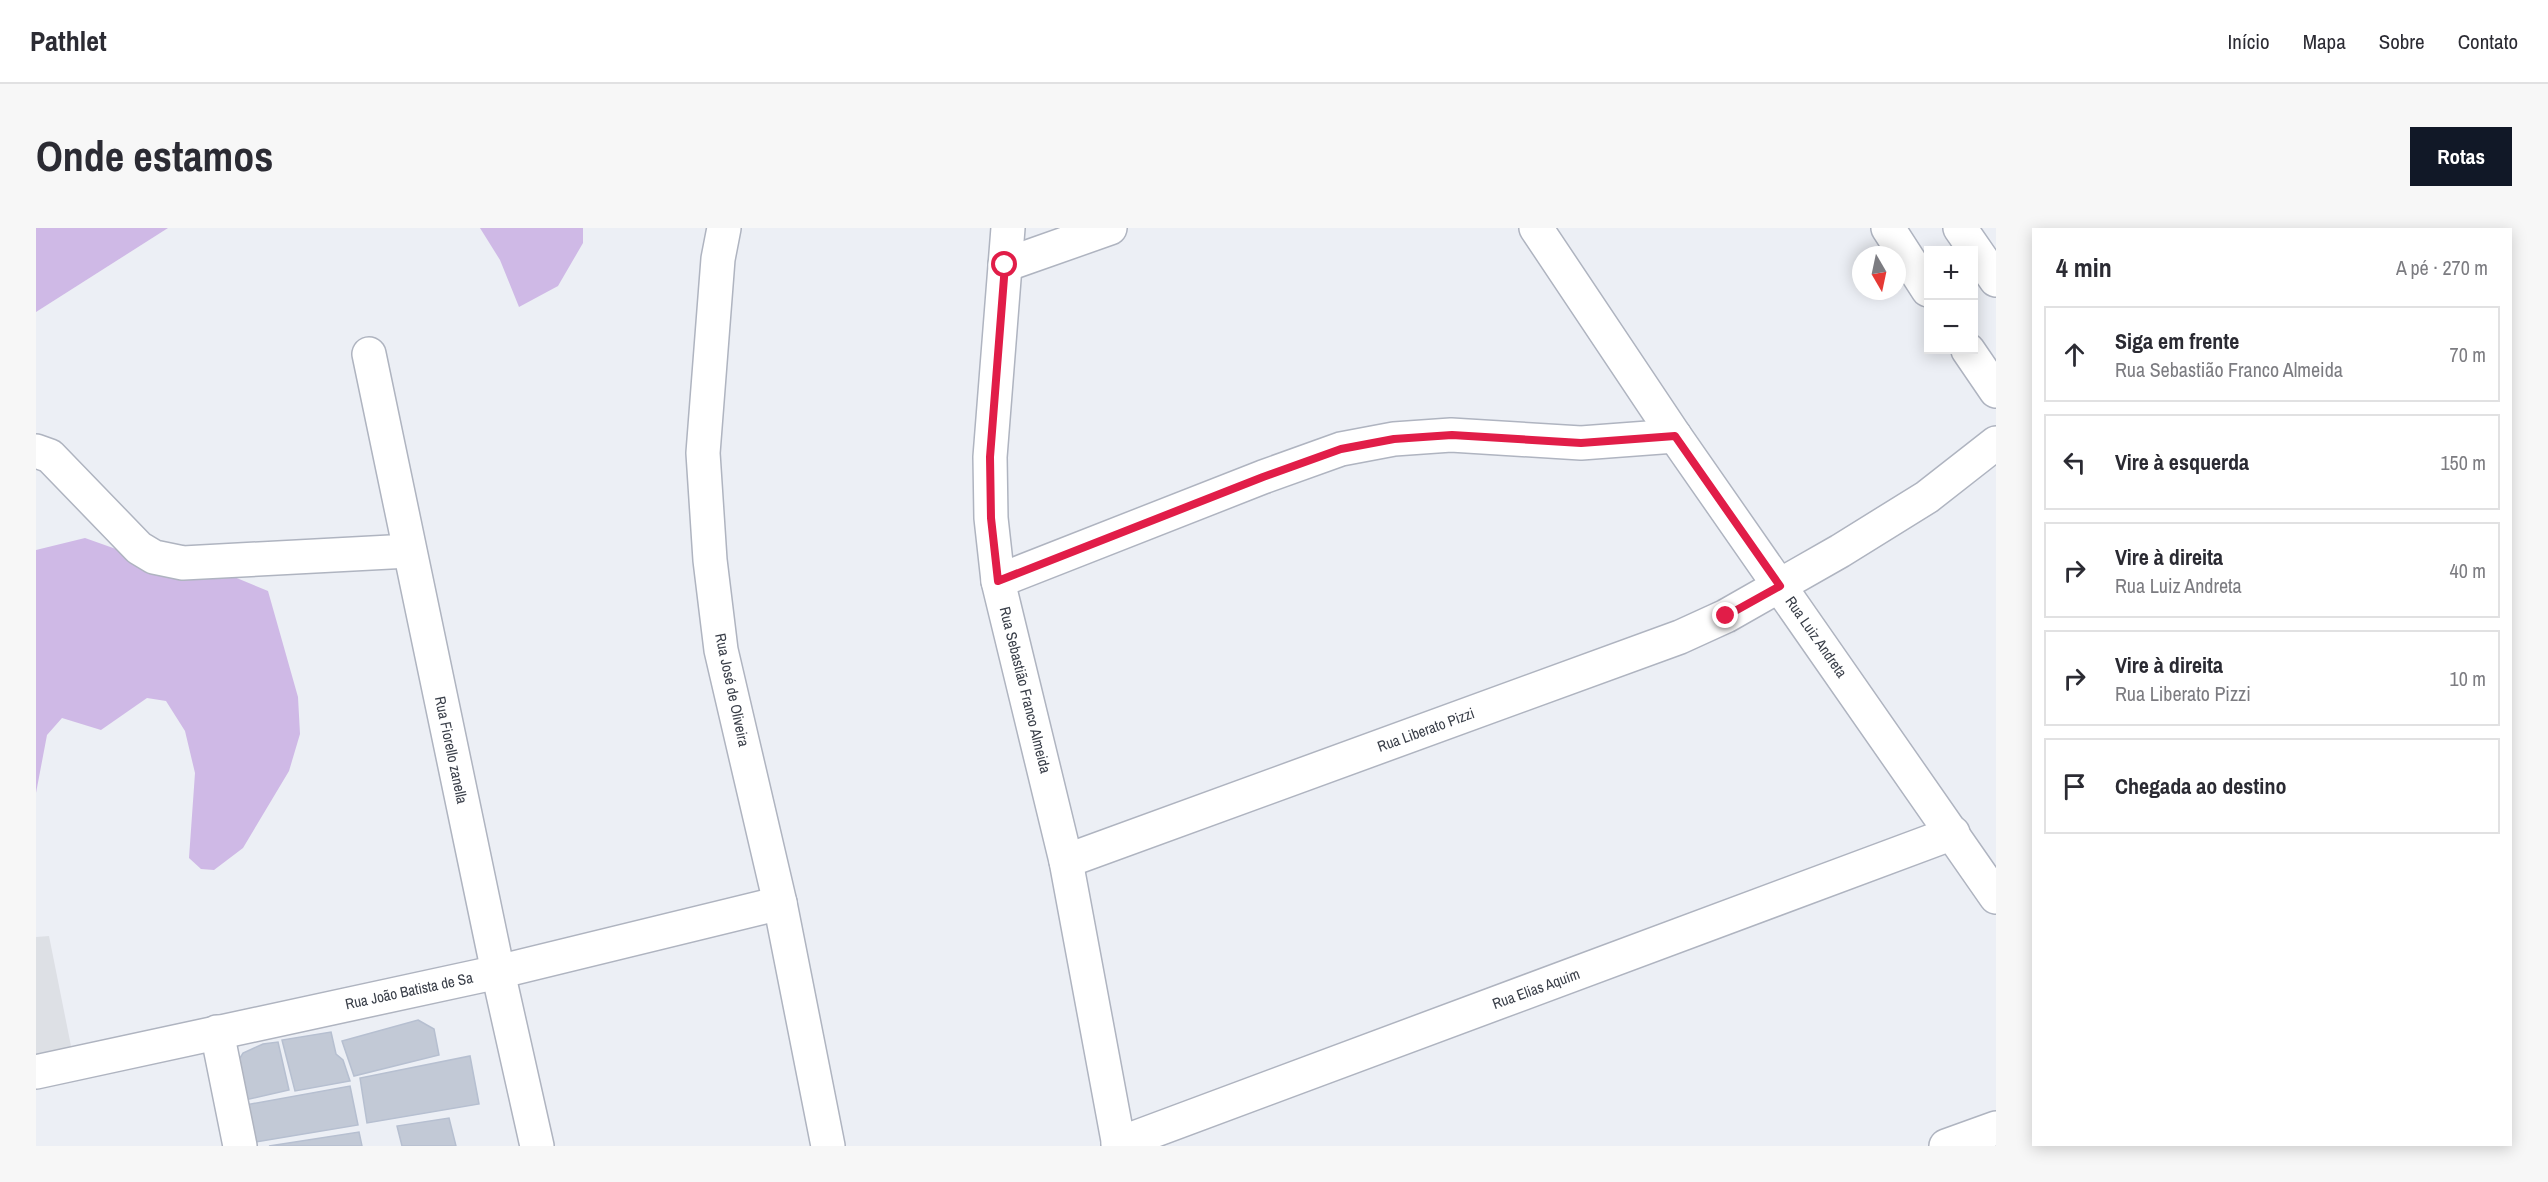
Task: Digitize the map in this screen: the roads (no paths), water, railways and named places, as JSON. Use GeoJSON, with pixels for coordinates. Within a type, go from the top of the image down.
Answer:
{"type":"FeatureCollection","features":[{"type":"Feature","properties":{"kind":"street","name":"Rua José de Oliveira"},"geometry":{"type":"LineString","coordinates":[[724,228],[718,259],[703,453],[710,560],[721,650],[780,903],[828,1146]]}},
{"type":"Feature","properties":{"kind":"street","name":"Rua Sebastião Franco Almeida"},"geometry":{"type":"LineString","coordinates":[[1008,228],[990,457],[991,518],[998,581],[1066,861],[1119,1145]]}},
{"type":"Feature","properties":{"kind":"street"},"geometry":{"type":"LineString","coordinates":[[1005,265],[1110,228]]}},
{"type":"Feature","properties":{"kind":"street","name":"Rua Luiz Andreta"},"geometry":{"type":"LineString","coordinates":[[1536,228],[1675,436],[1996,897]]}},
{"type":"Feature","properties":{"kind":"street"},"geometry":{"type":"LineString","coordinates":[[1888,228],[1924,282]]}},
{"type":"Feature","properties":{"kind":"street"},"geometry":{"type":"LineString","coordinates":[[1960,228],[1996,280]]}},
{"type":"Feature","properties":{"kind":"street","name":"Rua Fiorello zanella"},"geometry":{"type":"LineString","coordinates":[[369,354],[498,972],[537,1146]]}},
{"type":"Feature","properties":{"kind":"street"},"geometry":{"type":"LineString","coordinates":[[1971,354],[1996,391]]}},
{"type":"Feature","properties":{"kind":"street"},"geometry":{"type":"LineString","coordinates":[[998,581],[1263,477],[1341,449],[1394,439],[1452,435],[1581,443],[1675,436]]}},
{"type":"Feature","properties":{"kind":"street","name":"Rua Liberato Pizzi"},"geometry":{"type":"LineString","coordinates":[[1066,861],[1680,637],[1726,616],[1840,551],[1927,497],[1996,443]]}},
{"type":"Feature","properties":{"kind":"street"},"geometry":{"type":"LineString","coordinates":[[36,451],[50,456],[128,538],[154,557],[183,562],[409,551]]}},
{"type":"Feature","properties":{"kind":"street","name":"Rua Elias Aquim"},"geometry":{"type":"LineString","coordinates":[[1119,1145],[1953,833]]}},
{"type":"Feature","properties":{"kind":"street","name":"Rua João Batista de Sa"},"geometry":{"type":"LineString","coordinates":[[36,1072],[498,972],[780,903]]}},
{"type":"Feature","properties":{"kind":"street"},"geometry":{"type":"LineString","coordinates":[[217,1032],[240,1146]]}},
{"type":"Feature","properties":{"kind":"street"},"geometry":{"type":"LineString","coordinates":[[1946,1146],[1996,1128]]}}]}
